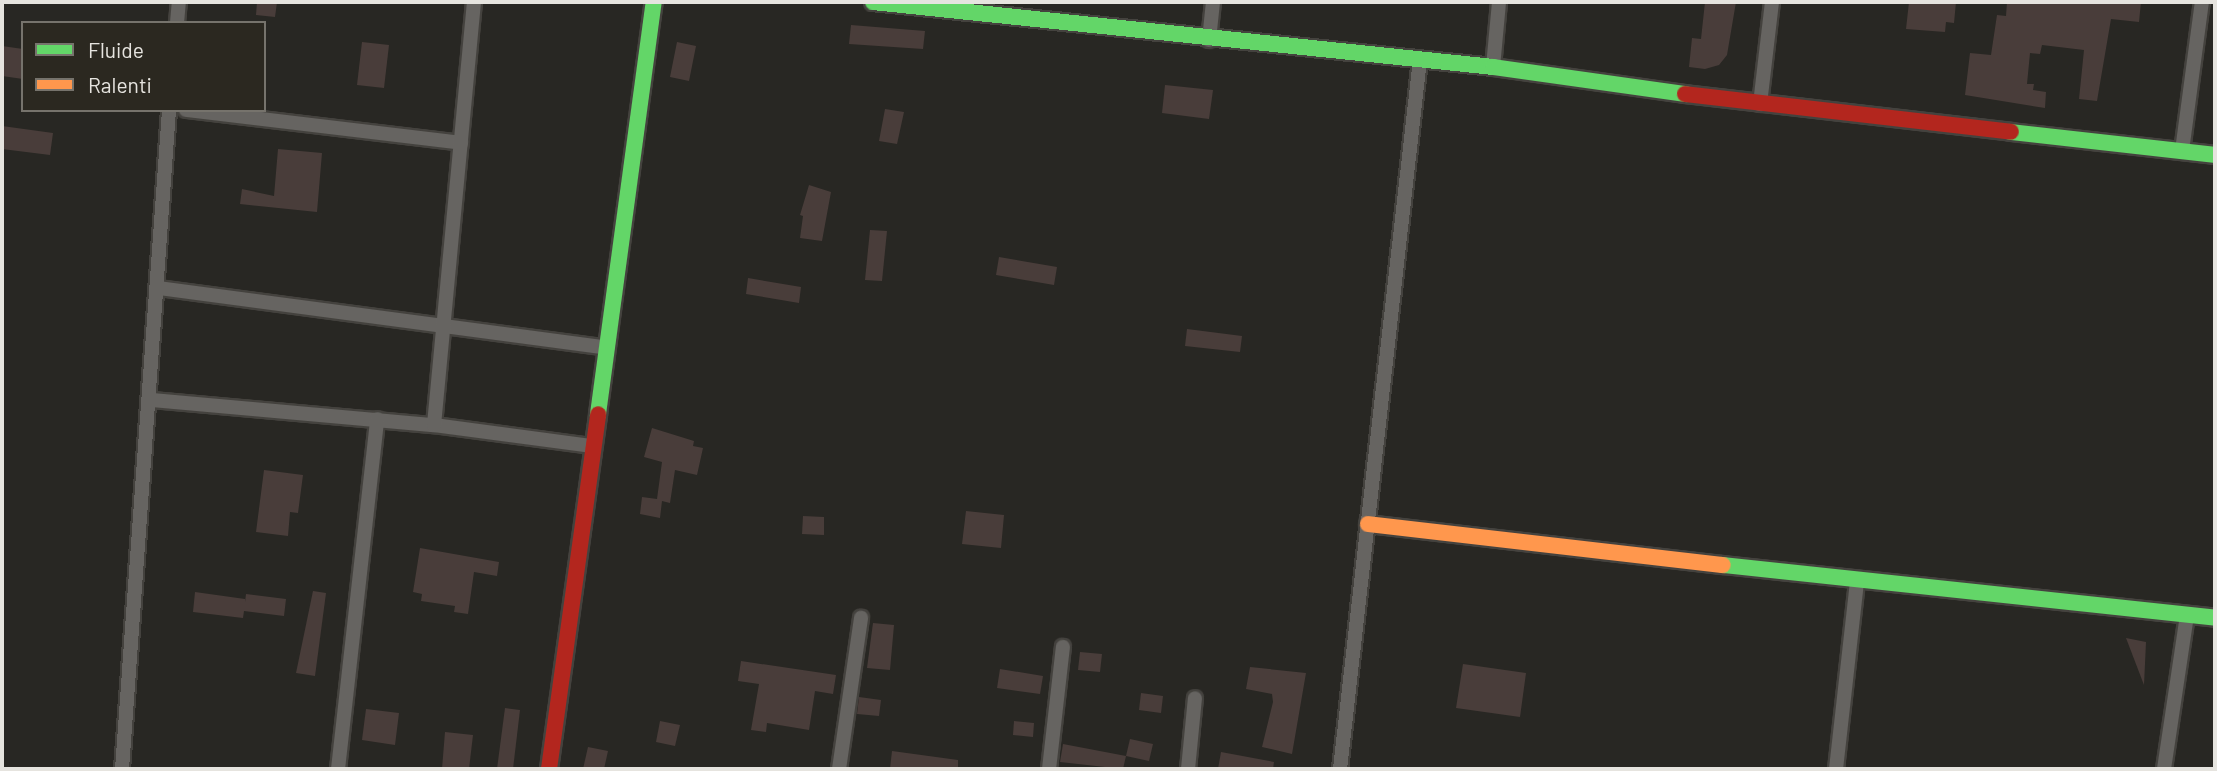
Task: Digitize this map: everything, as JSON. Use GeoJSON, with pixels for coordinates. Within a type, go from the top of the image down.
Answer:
{"type":"FeatureCollection","features":[{"type":"Feature","properties":{"kind":"street"},"geometry":{"type":"LineString","coordinates":[[177,21],[179,2]]}},
{"type":"Feature","properties":{"kind":"street"},"geometry":{"type":"LineString","coordinates":[[434,425],[474,2]]}},
{"type":"Feature","properties":{"kind":"street"},"geometry":{"type":"LineString","coordinates":[[549,769],[604,347],[654,2]]}},
{"type":"Feature","properties":{"kind":"street"},"geometry":{"type":"LineString","coordinates":[[873,2],[1209,40],[1493,67],[1760,104],[2215,155]]}},
{"type":"Feature","properties":{"kind":"street"},"geometry":{"type":"LineString","coordinates":[[1022,19],[1024,2]]}},
{"type":"Feature","properties":{"kind":"street"},"geometry":{"type":"LineString","coordinates":[[1209,40],[1213,2]]}},
{"type":"Feature","properties":{"kind":"street"},"geometry":{"type":"LineString","coordinates":[[1493,67],[1499,2]]}},
{"type":"Feature","properties":{"kind":"street"},"geometry":{"type":"LineString","coordinates":[[1760,104],[1772,2]]}},
{"type":"Feature","properties":{"kind":"street"},"geometry":{"type":"LineString","coordinates":[[2182,151],[2202,2]]}},
{"type":"Feature","properties":{"kind":"street"},"geometry":{"type":"LineString","coordinates":[[1340,769],[1420,59]]}},
{"type":"Feature","properties":{"kind":"street"},"geometry":{"type":"LineString","coordinates":[[122,769],[152,400],[170,112]]}},
{"type":"Feature","properties":{"kind":"street"},"geometry":{"type":"LineString","coordinates":[[203,112],[461,143]]}},
{"type":"Feature","properties":{"kind":"street"},"geometry":{"type":"LineString","coordinates":[[159,288],[445,323],[604,347]]}},
{"type":"Feature","properties":{"kind":"street"},"geometry":{"type":"LineString","coordinates":[[152,400],[377,419],[591,446]]}},
{"type":"Feature","properties":{"kind":"street"},"geometry":{"type":"LineString","coordinates":[[338,769],[377,419]]}},
{"type":"Feature","properties":{"kind":"street"},"geometry":{"type":"LineString","coordinates":[[1368,524],[1857,581],[2215,618]]}},
{"type":"Feature","properties":{"kind":"street"},"geometry":{"type":"LineString","coordinates":[[1836,769],[1857,581]]}},
{"type":"Feature","properties":{"kind":"street"},"geometry":{"type":"LineString","coordinates":[[2164,769],[2187,615]]}},
{"type":"Feature","properties":{"kind":"street"},"geometry":{"type":"LineString","coordinates":[[839,769],[861,618]]}},
{"type":"Feature","properties":{"kind":"street"},"geometry":{"type":"LineString","coordinates":[[1049,769],[1063,647]]}},
{"type":"Feature","properties":{"kind":"street"},"geometry":{"type":"LineString","coordinates":[[1188,769],[1195,698]]}},
{"type":"Feature","properties":{"kind":"building"},"geometry":{"type":"Polygon","coordinates":[[[257,2],[277,2],[275,17],[256,15],[257,2]]]}},
{"type":"Feature","properties":{"kind":"building"},"geometry":{"type":"Polygon","coordinates":[[[1705,2],[1736,2],[1727,55],[1719,65],[1705,69],[1689,67],[1692,38],[1701,39],[1705,2]]]}},
{"type":"Feature","properties":{"kind":"building"},"geometry":{"type":"Polygon","coordinates":[[[1909,2],[1956,2],[1954,23],[1946,22],[1945,32],[1906,29],[1909,2]]]}},
{"type":"Feature","properties":{"kind":"building"},"geometry":{"type":"Polygon","coordinates":[[[2007,2],[2141,2],[2139,22],[2111,19],[2097,101],[2079,99],[2084,50],[2042,45],[2040,54],[2030,53],[2027,84],[2034,84],[2033,90],[2046,92],[2045,108],[1965,95],[1970,53],[1991,55],[1997,15],[2006,16],[2007,2]]]}},
{"type":"Feature","properties":{"kind":"building"},"geometry":{"type":"Polygon","coordinates":[[[851,25],[925,31],[923,49],[849,44],[851,25]]]}},
{"type":"Feature","properties":{"kind":"building"},"geometry":{"type":"Polygon","coordinates":[[[362,42],[389,45],[384,88],[357,85],[362,42]]]}},
{"type":"Feature","properties":{"kind":"building"},"geometry":{"type":"Polygon","coordinates":[[[677,42],[696,46],[689,81],[670,77],[677,42]]]}},
{"type":"Feature","properties":{"kind":"building"},"geometry":{"type":"Polygon","coordinates":[[[2,46],[21,49],[21,79],[2,76],[2,46]]]}},
{"type":"Feature","properties":{"kind":"building"},"geometry":{"type":"Polygon","coordinates":[[[1165,85],[1213,90],[1209,119],[1162,113],[1165,85]]]}},
{"type":"Feature","properties":{"kind":"building"},"geometry":{"type":"Polygon","coordinates":[[[885,109],[904,112],[897,144],[879,141],[885,109]]]}},
{"type":"Feature","properties":{"kind":"building"},"geometry":{"type":"Polygon","coordinates":[[[2,126],[53,133],[50,155],[2,149],[2,126]]]}},
{"type":"Feature","properties":{"kind":"building"},"geometry":{"type":"Polygon","coordinates":[[[278,149],[322,153],[317,212],[240,204],[242,189],[274,196],[278,149]]]}},
{"type":"Feature","properties":{"kind":"building"},"geometry":{"type":"Polygon","coordinates":[[[809,185],[831,192],[822,241],[800,238],[803,216],[800,215],[809,185]]]}},
{"type":"Feature","properties":{"kind":"building"},"geometry":{"type":"Polygon","coordinates":[[[870,230],[887,231],[882,281],[865,280],[870,230]]]}},
{"type":"Feature","properties":{"kind":"building"},"geometry":{"type":"Polygon","coordinates":[[[999,257],[1057,267],[1054,285],[996,275],[999,257]]]}},
{"type":"Feature","properties":{"kind":"building"},"geometry":{"type":"Polygon","coordinates":[[[748,278],[801,287],[799,303],[746,294],[748,278]]]}},
{"type":"Feature","properties":{"kind":"building"},"geometry":{"type":"Polygon","coordinates":[[[1187,329],[1242,336],[1240,352],[1185,346],[1187,329]]]}},
{"type":"Feature","properties":{"kind":"building"},"geometry":{"type":"Polygon","coordinates":[[[652,428],[694,441],[693,446],[703,448],[697,475],[675,470],[670,503],[662,501],[660,518],[640,514],[642,497],[657,499],[662,462],[644,457],[652,428]]]}},
{"type":"Feature","properties":{"kind":"building"},"geometry":{"type":"Polygon","coordinates":[[[264,470],[303,475],[298,513],[290,512],[288,536],[256,532],[264,470]]]}},
{"type":"Feature","properties":{"kind":"building"},"geometry":{"type":"Polygon","coordinates":[[[966,511],[1004,515],[1001,548],[962,544],[966,511]]]}},
{"type":"Feature","properties":{"kind":"building"},"geometry":{"type":"Polygon","coordinates":[[[803,516],[824,517],[824,535],[802,534],[803,516]]]}},
{"type":"Feature","properties":{"kind":"building"},"geometry":{"type":"Polygon","coordinates":[[[420,548],[499,562],[497,576],[474,572],[468,614],[454,612],[455,606],[421,601],[422,594],[413,592],[420,548]]]}},
{"type":"Feature","properties":{"kind":"building"},"geometry":{"type":"Polygon","coordinates":[[[313,591],[326,593],[315,676],[296,673],[313,591]]]}},
{"type":"Feature","properties":{"kind":"building"},"geometry":{"type":"Polygon","coordinates":[[[195,592],[245,599],[245,602],[246,594],[286,599],[284,616],[244,611],[243,618],[193,612],[195,592]]]}},
{"type":"Feature","properties":{"kind":"building"},"geometry":{"type":"Polygon","coordinates":[[[873,623],[894,625],[890,670],[867,668],[873,623]]]}},
{"type":"Feature","properties":{"kind":"building"},"geometry":{"type":"Polygon","coordinates":[[[2126,638],[2146,642],[2144,685],[2126,638]]]}},
{"type":"Feature","properties":{"kind":"building"},"geometry":{"type":"Polygon","coordinates":[[[1080,652],[1102,654],[1100,672],[1078,670],[1080,652]]]}},
{"type":"Feature","properties":{"kind":"building"},"geometry":{"type":"Polygon","coordinates":[[[741,661],[836,675],[833,694],[815,691],[809,730],[767,723],[766,732],[751,730],[759,684],[738,681],[741,661]]]}},
{"type":"Feature","properties":{"kind":"building"},"geometry":{"type":"Polygon","coordinates":[[[1463,664],[1526,673],[1520,717],[1456,708],[1463,664]]]}},
{"type":"Feature","properties":{"kind":"building"},"geometry":{"type":"Polygon","coordinates":[[[1250,667],[1306,673],[1292,754],[1262,747],[1273,702],[1272,694],[1246,689],[1250,667]]]}},
{"type":"Feature","properties":{"kind":"building"},"geometry":{"type":"Polygon","coordinates":[[[1000,669],[1043,676],[1040,694],[997,688],[1000,669]]]}},
{"type":"Feature","properties":{"kind":"building"},"geometry":{"type":"Polygon","coordinates":[[[1141,693],[1163,696],[1161,713],[1139,710],[1141,693]]]}},
{"type":"Feature","properties":{"kind":"building"},"geometry":{"type":"Polygon","coordinates":[[[859,697],[881,700],[879,716],[857,714],[859,697]]]}},
{"type":"Feature","properties":{"kind":"building"},"geometry":{"type":"Polygon","coordinates":[[[505,708],[520,710],[513,769],[497,769],[505,708]]]}},
{"type":"Feature","properties":{"kind":"building"},"geometry":{"type":"Polygon","coordinates":[[[366,709],[399,713],[395,745],[362,740],[366,709]]]}},
{"type":"Feature","properties":{"kind":"building"},"geometry":{"type":"Polygon","coordinates":[[[660,721],[680,725],[675,746],[656,742],[660,721]]]}},
{"type":"Feature","properties":{"kind":"building"},"geometry":{"type":"Polygon","coordinates":[[[1014,721],[1034,723],[1033,737],[1013,735],[1014,721]]]}},
{"type":"Feature","properties":{"kind":"building"},"geometry":{"type":"Polygon","coordinates":[[[445,732],[473,735],[469,769],[442,769],[445,732]]]}},
{"type":"Feature","properties":{"kind":"building"},"geometry":{"type":"Polygon","coordinates":[[[1130,739],[1153,744],[1149,761],[1126,756],[1130,739]]]}},
{"type":"Feature","properties":{"kind":"building"},"geometry":{"type":"Polygon","coordinates":[[[1063,744],[1126,756],[1123,769],[1060,762],[1063,744]]]}},
{"type":"Feature","properties":{"kind":"building"},"geometry":{"type":"Polygon","coordinates":[[[588,747],[608,751],[604,769],[583,769],[588,747]]]}},
{"type":"Feature","properties":{"kind":"building"},"geometry":{"type":"Polygon","coordinates":[[[892,751],[958,760],[958,769],[890,769],[892,751]]]}},
{"type":"Feature","properties":{"kind":"building"},"geometry":{"type":"Polygon","coordinates":[[[1221,752],[1274,762],[1273,769],[1218,769],[1221,752]]]}},
{"type":"Feature","properties":{"kind":"traffic: fast"},"geometry":{"type":"LineString","coordinates":[[598,414],[654,2]]}},
{"type":"Feature","properties":{"kind":"traffic: fast"},"geometry":{"type":"LineString","coordinates":[[873,2],[1493,67],[1685,94]]}},
{"type":"Feature","properties":{"kind":"traffic: fast"},"geometry":{"type":"LineString","coordinates":[[2011,132],[2215,155]]}},
{"type":"Feature","properties":{"kind":"traffic: fast"},"geometry":{"type":"LineString","coordinates":[[1723,565],[2215,618]]}},
{"type":"Feature","properties":{"kind":"traffic: slow"},"geometry":{"type":"LineString","coordinates":[[1368,524],[1723,565]]}},
{"type":"Feature","properties":{"kind":"traffic: jam"},"geometry":{"type":"LineString","coordinates":[[1685,94],[2011,132]]}},
{"type":"Feature","properties":{"kind":"traffic: jam"},"geometry":{"type":"LineString","coordinates":[[549,769],[598,414]]}}]}
